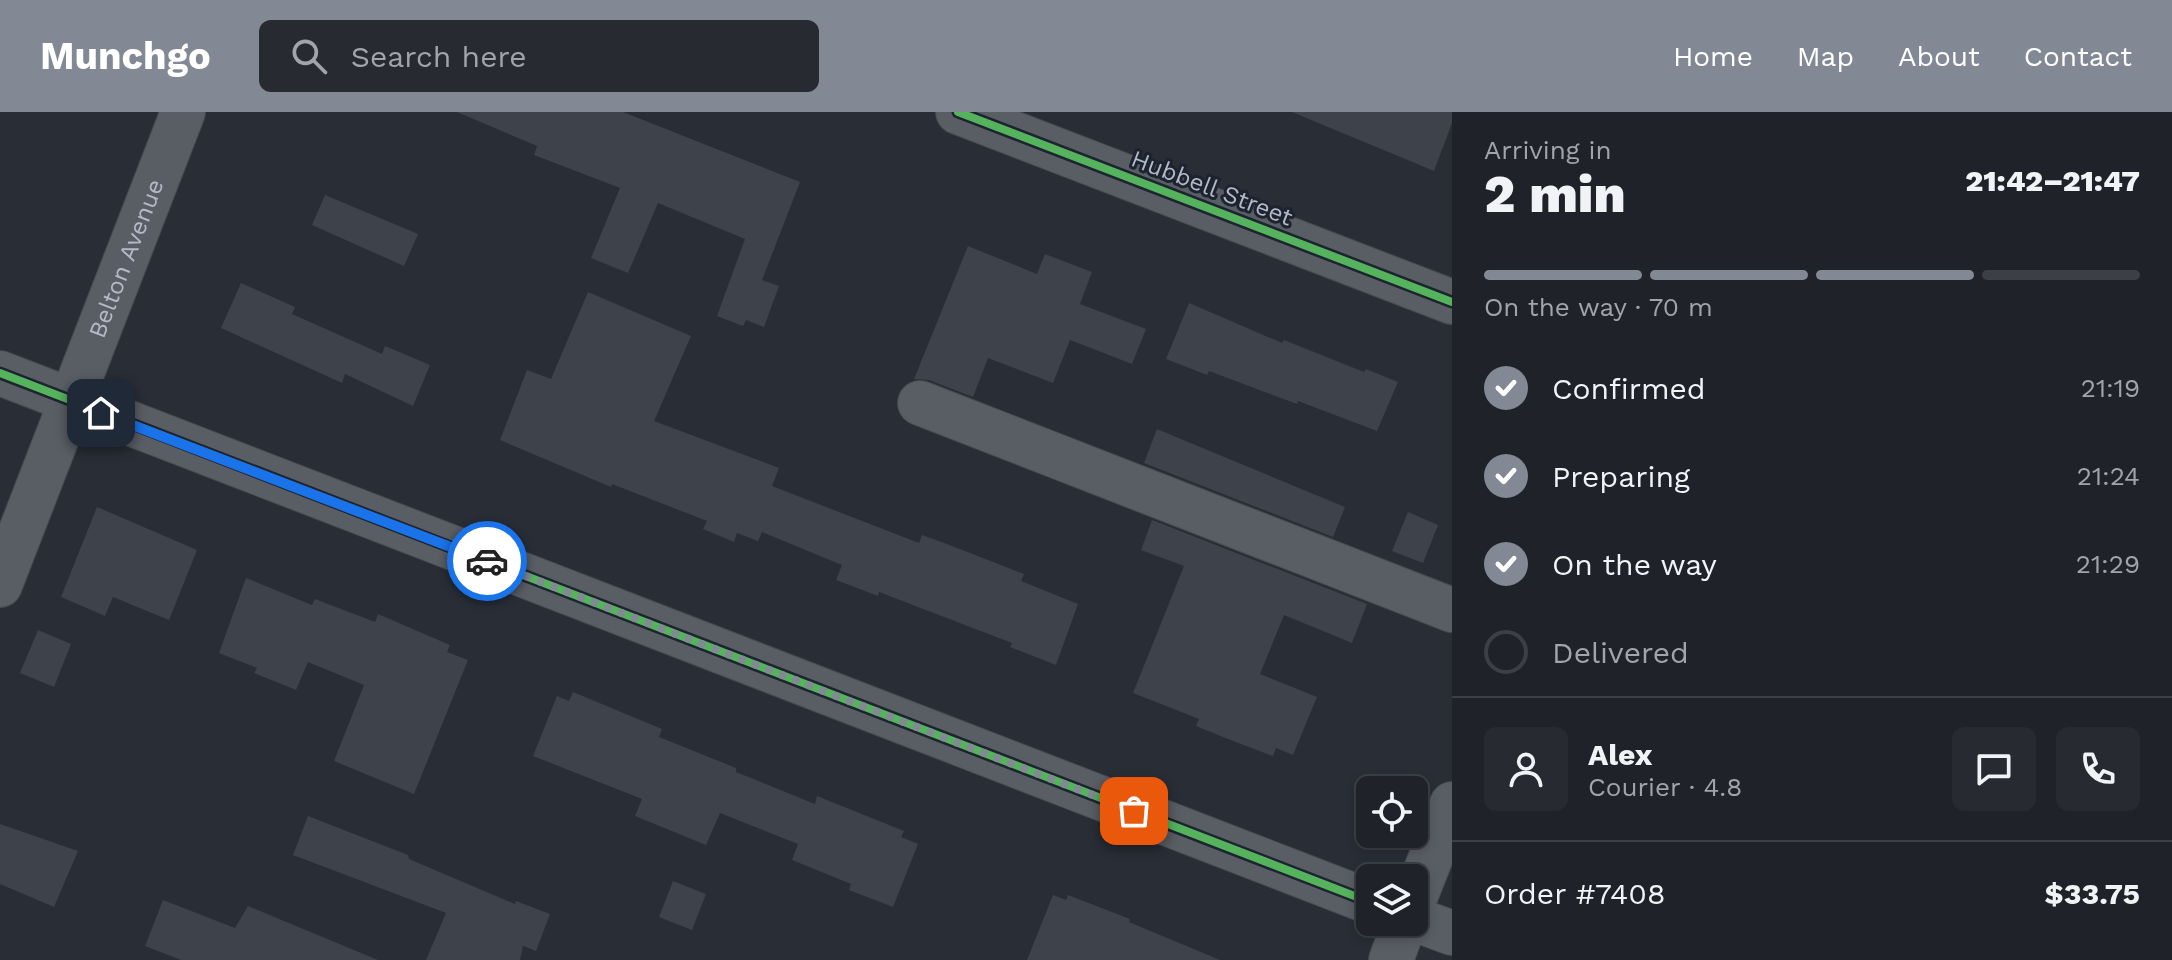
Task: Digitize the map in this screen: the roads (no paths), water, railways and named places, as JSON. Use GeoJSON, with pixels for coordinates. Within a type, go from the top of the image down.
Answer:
{"type":"FeatureCollection","features":[{"type":"Feature","properties":{"kind":"street","name":"Hubbell Street"},"geometry":{"type":"LineString","coordinates":[[958,112],[1452,302]]}},
{"type":"Feature","properties":{"kind":"street","name":"Belton Avenue"},"geometry":{"type":"LineString","coordinates":[[0,585],[180,113]]}},
{"type":"Feature","properties":{"kind":"street"},"geometry":{"type":"LineString","coordinates":[[0,373],[1356,897]]}},
{"type":"Feature","properties":{"kind":"street"},"geometry":{"type":"LineString","coordinates":[[920,403],[1452,610]]}},
{"type":"Feature","properties":{"kind":"street"},"geometry":{"type":"LineString","coordinates":[[1428,865],[1452,804]]}},
{"type":"Feature","properties":{"kind":"street"},"geometry":{"type":"LineString","coordinates":[[1428,924],[1452,933]]}},
{"type":"Feature","properties":{"kind":"street"},"geometry":{"type":"LineString","coordinates":[[1391,960],[1400,936]]}}]}
